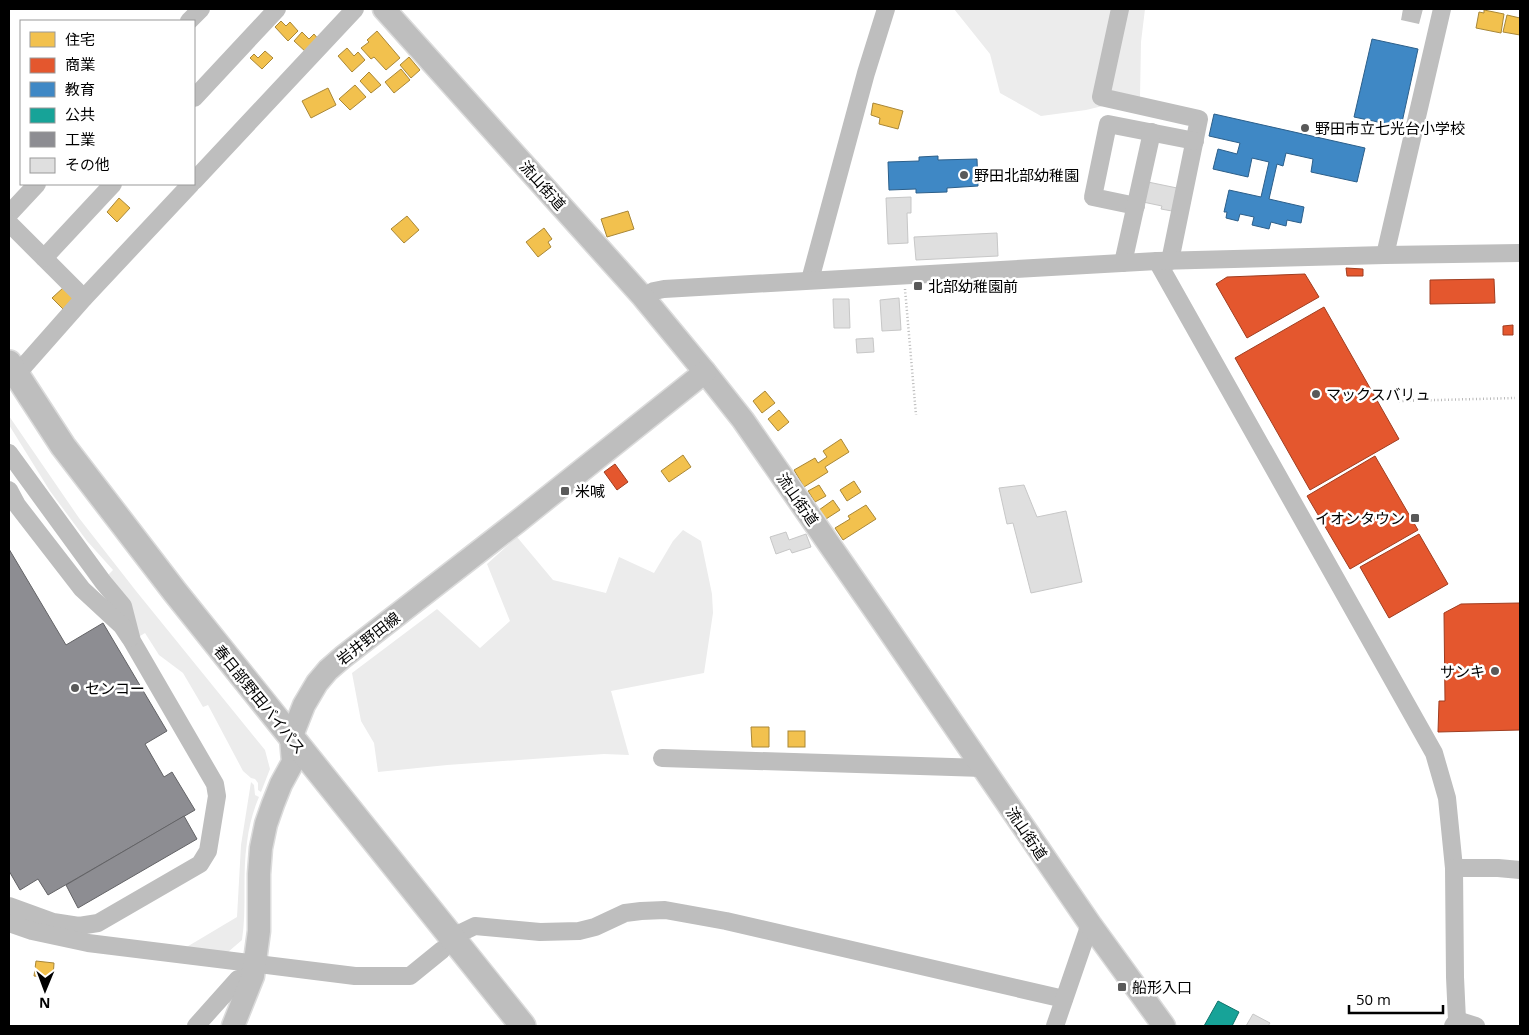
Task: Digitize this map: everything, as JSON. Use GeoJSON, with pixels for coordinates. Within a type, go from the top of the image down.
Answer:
{"type":"FeatureCollection","features":[{"type":"Feature","properties":{"kind":"highway","name":"春日部野田バイパス"},"geometry":{"type":"LineString","coordinates":[[11,376],[68,454],[291,738],[447,944],[503,1026]]}},
{"type":"Feature","properties":{"kind":"highway","name":"春日部野田バイパス"},"geometry":{"type":"LineString","coordinates":[[11,376],[25,418],[137,572],[293,762],[447,944],[523,1026]]}},
{"type":"Feature","properties":{"kind":"main road","name":"流山街道"},"geometry":{"type":"LineString","coordinates":[[384,9],[643,297],[743,420],[1090,924],[1164,1026]]}},
{"type":"Feature","properties":{"kind":"main road","name":"岩井野田線"},"geometry":{"type":"LineString","coordinates":[[293,762],[291,738],[304,705],[317,683],[338,662],[705,372]]}},
{"type":"Feature","properties":{"kind":"main road"},"geometry":{"type":"LineString","coordinates":[[233,1026],[254,970],[259,931],[261,848],[266,824],[281,784],[293,762]]}},
{"type":"Feature","properties":{"kind":"street"},"geometry":{"type":"LineString","coordinates":[[190,20],[201,9]]}},
{"type":"Feature","properties":{"kind":"street"},"geometry":{"type":"LineString","coordinates":[[195,97],[278,9]]}},
{"type":"Feature","properties":{"kind":"street"},"geometry":{"type":"LineString","coordinates":[[195,179],[355,9]]}},
{"type":"Feature","properties":{"kind":"street"},"geometry":{"type":"LineString","coordinates":[[810,280],[866,73],[886,9]]}},
{"type":"Feature","properties":{"kind":"street"},"geometry":{"type":"LineString","coordinates":[[1120,9],[1101,97],[1199,119],[1163,261],[1434,753],[1447,798],[1454,868],[1455,1023],[1476,1026]]}},
{"type":"Feature","properties":{"kind":"street"},"geometry":{"type":"LineString","coordinates":[[1385,255],[1442,9]]}},
{"type":"Feature","properties":{"kind":"street"},"geometry":{"type":"LineString","coordinates":[[1136,206],[1093,197],[1108,124],[1194,141]]}},
{"type":"Feature","properties":{"kind":"street"},"geometry":{"type":"LineString","coordinates":[[1123,263],[1152,132]]}},
{"type":"Feature","properties":{"kind":"street"},"geometry":{"type":"LineString","coordinates":[[9,214],[36,185]]}},
{"type":"Feature","properties":{"kind":"street"},"geometry":{"type":"LineString","coordinates":[[44,258],[112,185]]}},
{"type":"Feature","properties":{"kind":"street"},"geometry":{"type":"LineString","coordinates":[[11,376],[189,185]]}},
{"type":"Feature","properties":{"kind":"street"},"geometry":{"type":"LineString","coordinates":[[9,222],[84,298]]}},
{"type":"Feature","properties":{"kind":"street"},"geometry":{"type":"LineString","coordinates":[[643,297],[654,291],[664,289],[1123,263],[1520,253]]}},
{"type":"Feature","properties":{"kind":"street"},"geometry":{"type":"LineString","coordinates":[[9,453],[31,486],[123,606],[132,641]]}},
{"type":"Feature","properties":{"kind":"street"},"geometry":{"type":"LineString","coordinates":[[9,490],[18,505],[82,589],[122,626],[215,784],[217,796],[208,852],[200,864],[98,923],[79,926],[53,922],[9,906]]}},
{"type":"Feature","properties":{"kind":"street"},"geometry":{"type":"LineString","coordinates":[[662,758],[983,768]]}},
{"type":"Feature","properties":{"kind":"street"},"geometry":{"type":"LineString","coordinates":[[1454,868],[1520,870]]}},
{"type":"Feature","properties":{"kind":"street"},"geometry":{"type":"LineString","coordinates":[[9,923],[32,931],[88,944],[254,970],[355,976],[410,976],[447,944],[475,926],[540,932],[580,931],[595,927],[625,913],[665,910],[726,921],[1064,999]]}},
{"type":"Feature","properties":{"kind":"street"},"geometry":{"type":"LineString","coordinates":[[1055,1026],[1090,924]]}},
{"type":"Feature","properties":{"kind":"street"},"geometry":{"type":"LineString","coordinates":[[196,1026],[238,979],[254,970]]}},
{"type":"Feature","properties":{"kind":"path"},"geometry":{"type":"LineString","coordinates":[[904,275],[916,414]]}},
{"type":"Feature","properties":{"kind":"path"},"geometry":{"type":"LineString","coordinates":[[1399,401],[1515,398]]}},
{"type":"Feature","properties":{"kind":"shaded area"},"geometry":{"type":"Polygon","coordinates":[[[954,9],[1145,9],[1141,42],[1140,97],[1086,110],[1041,116],[1000,93],[990,54],[954,9]]]}},
{"type":"Feature","properties":{"kind":"shaded area"},"geometry":{"type":"Polygon","coordinates":[[[1403,9],[1423,9],[1419,24],[1401,20],[1403,9]]]}},
{"type":"Feature","properties":{"kind":"shaded area"},"geometry":{"type":"Polygon","coordinates":[[[9,416],[79,518],[265,750],[270,769],[261,792],[258,790],[258,783],[255,779],[243,771],[208,705],[203,707],[183,673],[159,655],[145,633],[140,636],[106,577],[113,570],[87,541],[50,491],[9,425],[9,416]]]}},
{"type":"Feature","properties":{"kind":"shaded area"},"geometry":{"type":"Polygon","coordinates":[[[683,530],[701,541],[712,594],[713,613],[704,673],[611,691],[629,755],[604,754],[378,772],[374,743],[361,721],[352,673],[437,609],[480,648],[510,621],[487,564],[517,537],[553,580],[606,593],[619,557],[654,573],[673,541],[683,530]]]}},
{"type":"Feature","properties":{"kind":"shaded area"},"geometry":{"type":"Polygon","coordinates":[[[251,782],[254,785],[255,795],[259,797],[247,842],[242,940],[228,952],[185,948],[237,917],[241,845],[251,782]]]}},
{"type":"Feature","properties":{"kind":"building: 住宅"},"geometry":{"type":"Polygon","coordinates":[[[1484,10],[1504,14],[1501,33],[1476,28],[1479,12],[1484,13],[1484,10]]]}},
{"type":"Feature","properties":{"kind":"building: 住宅"},"geometry":{"type":"Polygon","coordinates":[[[1507,15],[1520,18],[1520,35],[1503,32],[1507,15]]]}},
{"type":"Feature","properties":{"kind":"building: 住宅"},"geometry":{"type":"Polygon","coordinates":[[[281,21],[286,26],[290,22],[298,31],[288,41],[275,27],[281,21]]]}},
{"type":"Feature","properties":{"kind":"building: 住宅"},"geometry":{"type":"Polygon","coordinates":[[[377,31],[400,58],[386,70],[374,57],[371,59],[361,48],[369,42],[367,40],[377,31]]]}},
{"type":"Feature","properties":{"kind":"building: 住宅"},"geometry":{"type":"Polygon","coordinates":[[[302,32],[309,39],[314,34],[319,40],[307,53],[294,41],[302,32]]]}},
{"type":"Feature","properties":{"kind":"building: 住宅"},"geometry":{"type":"Polygon","coordinates":[[[347,48],[354,56],[358,52],[365,60],[352,72],[338,56],[347,48]]]}},
{"type":"Feature","properties":{"kind":"building: 住宅"},"geometry":{"type":"Polygon","coordinates":[[[265,51],[273,58],[262,69],[250,58],[254,54],[258,58],[265,51]]]}},
{"type":"Feature","properties":{"kind":"building: 住宅"},"geometry":{"type":"Polygon","coordinates":[[[409,57],[420,70],[411,78],[400,65],[409,57]]]}},
{"type":"Feature","properties":{"kind":"building: 住宅"},"geometry":{"type":"Polygon","coordinates":[[[401,69],[410,80],[394,93],[385,82],[401,69]]]}},
{"type":"Feature","properties":{"kind":"building: 住宅"},"geometry":{"type":"Polygon","coordinates":[[[369,72],[381,85],[371,93],[360,81],[369,72]]]}},
{"type":"Feature","properties":{"kind":"building: 住宅"},"geometry":{"type":"Polygon","coordinates":[[[355,85],[366,97],[350,110],[339,99],[355,85]]]}},
{"type":"Feature","properties":{"kind":"building: 住宅"},"geometry":{"type":"Polygon","coordinates":[[[328,88],[336,105],[311,118],[302,101],[328,88]]]}},
{"type":"Feature","properties":{"kind":"building: 住宅"},"geometry":{"type":"Polygon","coordinates":[[[873,103],[903,111],[898,129],[879,124],[880,118],[871,115],[873,103]]]}},
{"type":"Feature","properties":{"kind":"building: 住宅"},"geometry":{"type":"Polygon","coordinates":[[[119,198],[130,208],[117,222],[107,212],[119,198]]]}},
{"type":"Feature","properties":{"kind":"building: 住宅"},"geometry":{"type":"Polygon","coordinates":[[[628,211],[634,229],[607,237],[601,219],[628,211]]]}},
{"type":"Feature","properties":{"kind":"building: 住宅"},"geometry":{"type":"Polygon","coordinates":[[[407,216],[419,230],[404,243],[391,229],[407,216]]]}},
{"type":"Feature","properties":{"kind":"building: 住宅"},"geometry":{"type":"Polygon","coordinates":[[[544,228],[552,239],[548,242],[551,247],[538,257],[526,242],[544,228]]]}},
{"type":"Feature","properties":{"kind":"building: 住宅"},"geometry":{"type":"Polygon","coordinates":[[[64,287],[78,302],[67,313],[52,298],[64,287]]]}},
{"type":"Feature","properties":{"kind":"building: 住宅"},"geometry":{"type":"Polygon","coordinates":[[[765,391],[775,403],[762,413],[753,401],[765,391]]]}},
{"type":"Feature","properties":{"kind":"building: 住宅"},"geometry":{"type":"Polygon","coordinates":[[[779,410],[789,422],[778,431],[768,419],[779,410]]]}},
{"type":"Feature","properties":{"kind":"building: 住宅"},"geometry":{"type":"Polygon","coordinates":[[[841,439],[849,452],[825,467],[828,472],[804,487],[794,470],[815,458],[818,463],[827,457],[823,451],[841,439]]]}},
{"type":"Feature","properties":{"kind":"building: 住宅"},"geometry":{"type":"Polygon","coordinates":[[[683,455],[691,467],[669,482],[661,471],[683,455]]]}},
{"type":"Feature","properties":{"kind":"building: 住宅"},"geometry":{"type":"Polygon","coordinates":[[[854,481],[861,492],[847,501],[840,490],[854,481]]]}},
{"type":"Feature","properties":{"kind":"building: 住宅"},"geometry":{"type":"Polygon","coordinates":[[[819,485],[826,496],[815,502],[808,491],[819,485]]]}},
{"type":"Feature","properties":{"kind":"building: 住宅"},"geometry":{"type":"Polygon","coordinates":[[[833,500],[840,510],[826,519],[819,510],[833,500]]]}},
{"type":"Feature","properties":{"kind":"building: 住宅"},"geometry":{"type":"Polygon","coordinates":[[[866,505],[876,519],[843,540],[835,528],[850,519],[848,516],[866,505]]]}},
{"type":"Feature","properties":{"kind":"building: 住宅"},"geometry":{"type":"Polygon","coordinates":[[[751,727],[769,727],[769,747],[752,747],[751,727]]]}},
{"type":"Feature","properties":{"kind":"building: 住宅"},"geometry":{"type":"Polygon","coordinates":[[[788,731],[805,731],[805,747],[788,747],[788,731]]]}},
{"type":"Feature","properties":{"kind":"building: 住宅"},"geometry":{"type":"Polygon","coordinates":[[[36,961],[54,963],[53,978],[34,976],[36,961]]]}},
{"type":"Feature","properties":{"kind":"building: 商業"},"geometry":{"type":"Polygon","coordinates":[[[1346,268],[1363,269],[1363,276],[1347,276],[1346,268]]]}},
{"type":"Feature","properties":{"kind":"building: 商業"},"geometry":{"type":"Polygon","coordinates":[[[1305,274],[1319,297],[1247,338],[1216,284],[1227,277],[1305,274]]]}},
{"type":"Feature","properties":{"kind":"building: 商業"},"geometry":{"type":"Polygon","coordinates":[[[1494,279],[1495,303],[1430,304],[1430,280],[1494,279]]]}},
{"type":"Feature","properties":{"kind":"building: 商業"},"geometry":{"type":"Polygon","coordinates":[[[1324,307],[1399,439],[1310,490],[1235,358],[1324,307]]]}},
{"type":"Feature","properties":{"kind":"building: 商業"},"geometry":{"type":"Polygon","coordinates":[[[1513,325],[1513,335],[1503,335],[1503,326],[1513,325]]]}},
{"type":"Feature","properties":{"kind":"building: 商業"},"geometry":{"type":"Polygon","coordinates":[[[1375,456],[1418,530],[1350,569],[1307,496],[1375,456]]]}},
{"type":"Feature","properties":{"kind":"building: 商業"},"geometry":{"type":"Polygon","coordinates":[[[615,464],[628,482],[617,490],[604,472],[615,464]]]}},
{"type":"Feature","properties":{"kind":"building: 商業"},"geometry":{"type":"Polygon","coordinates":[[[1419,534],[1448,584],[1389,618],[1360,567],[1419,534]]]}},
{"type":"Feature","properties":{"kind":"building: 商業"},"geometry":{"type":"Polygon","coordinates":[[[1520,603],[1520,730],[1438,732],[1439,701],[1445,701],[1444,613],[1461,604],[1520,603]]]}},
{"type":"Feature","properties":{"kind":"building: 教育"},"geometry":{"type":"Polygon","coordinates":[[[1372,39],[1418,49],[1401,127],[1354,117],[1372,39]]]}},
{"type":"Feature","properties":{"kind":"building: 教育"},"geometry":{"type":"Polygon","coordinates":[[[1214,114],[1365,148],[1357,182],[1311,172],[1313,159],[1286,153],[1283,166],[1277,164],[1269,199],[1304,207],[1301,223],[1287,220],[1286,226],[1271,222],[1269,229],[1252,225],[1254,217],[1240,214],[1238,221],[1226,218],[1227,212],[1224,212],[1229,190],[1261,197],[1269,162],[1252,158],[1248,177],[1213,169],[1218,149],[1237,154],[1240,143],[1209,136],[1214,114]]]}},
{"type":"Feature","properties":{"kind":"building: 教育"},"geometry":{"type":"Polygon","coordinates":[[[938,156],[938,160],[977,159],[978,186],[947,188],[947,192],[916,193],[916,189],[889,190],[888,162],[919,161],[919,157],[938,156]]]}},
{"type":"Feature","properties":{"kind":"building: 公共"},"geometry":{"type":"Polygon","coordinates":[[[1218,1001],[1239,1012],[1232,1026],[1204,1026],[1218,1001]]]}},
{"type":"Feature","properties":{"kind":"building: 工業","name":"センコー"},"geometry":{"type":"Polygon","coordinates":[[[9,549],[66,645],[103,623],[167,731],[145,744],[164,777],[172,772],[195,810],[48,895],[38,879],[20,890],[9,871],[9,549]]]}},
{"type":"Feature","properties":{"kind":"building: 工業"},"geometry":{"type":"Polygon","coordinates":[[[184,816],[197,839],[78,908],[66,885],[184,816]]]}},
{"type":"Feature","properties":{"kind":"building: その他"},"geometry":{"type":"Polygon","coordinates":[[[1148,182],[1177,188],[1172,211],[1161,209],[1162,206],[1143,202],[1148,182]]]}},
{"type":"Feature","properties":{"kind":"building: その他"},"geometry":{"type":"Polygon","coordinates":[[[911,197],[911,213],[907,213],[908,243],[888,244],[886,198],[911,197]]]}},
{"type":"Feature","properties":{"kind":"building: その他"},"geometry":{"type":"Polygon","coordinates":[[[997,233],[998,256],[916,260],[914,237],[997,233]]]}},
{"type":"Feature","properties":{"kind":"building: その他"},"geometry":{"type":"Polygon","coordinates":[[[899,298],[901,330],[882,331],[880,300],[899,298]]]}},
{"type":"Feature","properties":{"kind":"building: その他"},"geometry":{"type":"Polygon","coordinates":[[[833,299],[849,299],[850,328],[834,328],[833,299]]]}},
{"type":"Feature","properties":{"kind":"building: その他"},"geometry":{"type":"Polygon","coordinates":[[[873,338],[874,352],[857,353],[856,339],[873,338]]]}},
{"type":"Feature","properties":{"kind":"building: その他"},"geometry":{"type":"Polygon","coordinates":[[[1024,485],[1037,517],[1066,511],[1082,582],[1031,593],[1013,523],[1007,524],[999,488],[1024,485]]]}},
{"type":"Feature","properties":{"kind":"building: その他"},"geometry":{"type":"Polygon","coordinates":[[[786,532],[789,540],[806,534],[811,547],[792,553],[790,549],[776,554],[770,537],[786,532]]]}},
{"type":"Feature","properties":{"kind":"building: その他"},"geometry":{"type":"Polygon","coordinates":[[[1253,1014],[1270,1023],[1268,1026],[1246,1026],[1253,1014]]]}},
{"type":"Feature","properties":{"kind":"place","name":"野田市立七光台小学校"},"geometry":{"type":"Point","coordinates":[1305,128]}},
{"type":"Feature","properties":{"kind":"place","name":"野田北部幼稚園"},"geometry":{"type":"Point","coordinates":[964,175]}},
{"type":"Feature","properties":{"kind":"place","name":"北部幼稚園前"},"geometry":{"type":"Point","coordinates":[918,286]}},
{"type":"Feature","properties":{"kind":"place","name":"マックスバリュ"},"geometry":{"type":"Point","coordinates":[1316,394]}},
{"type":"Feature","properties":{"kind":"place","name":"米喊"},"geometry":{"type":"Point","coordinates":[565,491]}},
{"type":"Feature","properties":{"kind":"place","name":"イオンタウン"},"geometry":{"type":"Point","coordinates":[1415,518]}},
{"type":"Feature","properties":{"kind":"place","name":"サンキ"},"geometry":{"type":"Point","coordinates":[1495,671]}},
{"type":"Feature","properties":{"kind":"place","name":"センコー"},"geometry":{"type":"Point","coordinates":[75,688]}},
{"type":"Feature","properties":{"kind":"place","name":"船形入口"},"geometry":{"type":"Point","coordinates":[1122,987]}}]}
